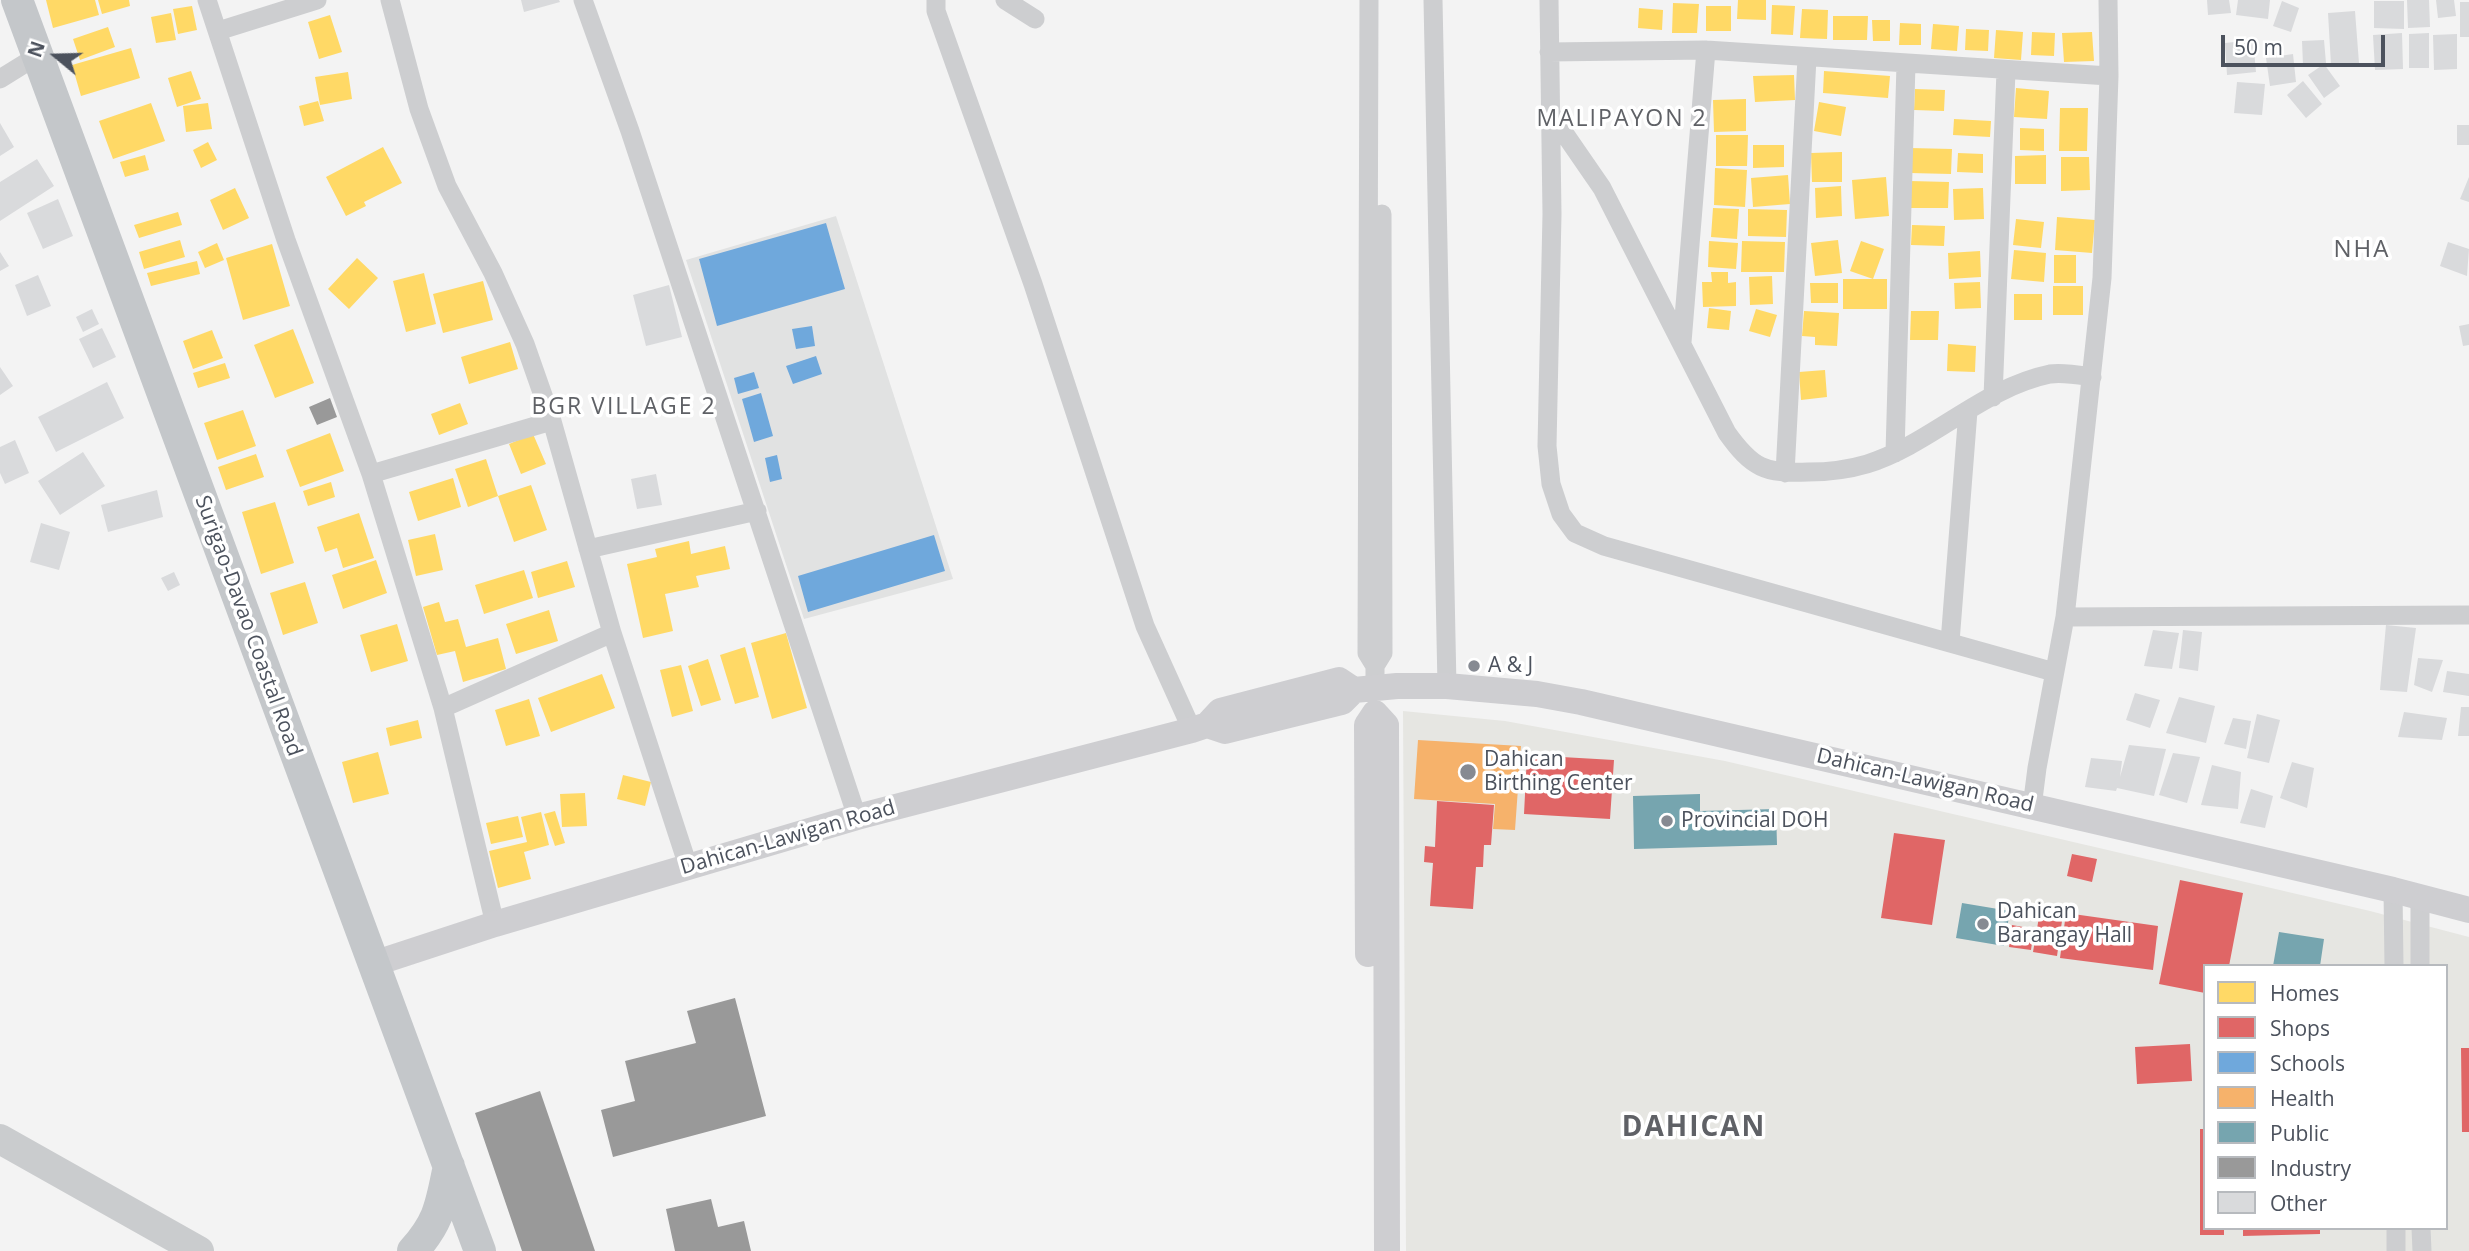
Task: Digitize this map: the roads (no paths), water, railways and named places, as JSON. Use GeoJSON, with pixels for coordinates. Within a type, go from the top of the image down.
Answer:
{"type":"FeatureCollection","features":[{"type":"Feature","properties":{"kind":"highway","name":"Surigao-Davao Coastal Road"},"geometry":{"type":"LineString","coordinates":[[17,0],[481,1251]]}},
{"type":"Feature","properties":{"kind":"highway"},"geometry":{"type":"LineString","coordinates":[[413,1251],[426,1236],[439,1213],[449,1166]]}},
{"type":"Feature","properties":{"kind":"main road","name":"Dahican-Lawigan Road"},"geometry":{"type":"LineString","coordinates":[[373,964],[495,924],[857,817],[1200,727],[1225,731],[1342,702],[1370,689],[1447,686],[1537,694],[1581,702],[2393,890],[2469,910]]}},
{"type":"Feature","properties":{"kind":"main road"},"geometry":{"type":"LineString","coordinates":[[1370,689],[1367,725],[1370,1251]]}},
{"type":"Feature","properties":{"kind":"main road"},"geometry":{"type":"LineString","coordinates":[[1370,689],[1386,725],[1387,1251]]}},
{"type":"Feature","properties":{"kind":"main road"},"geometry":{"type":"LineString","coordinates":[[0,1139],[199,1251]]}},
{"type":"Feature","properties":{"kind":"street"},"geometry":{"type":"LineString","coordinates":[[206,0],[286,240],[371,474],[443,708],[495,924]]}},
{"type":"Feature","properties":{"kind":"street"},"geometry":{"type":"LineString","coordinates":[[218,31],[317,0]]}},
{"type":"Feature","properties":{"kind":"street"},"geometry":{"type":"LineString","coordinates":[[390,0],[419,108],[447,186],[504,297],[525,344],[552,421],[612,633],[688,866]]}},
{"type":"Feature","properties":{"kind":"street"},"geometry":{"type":"LineString","coordinates":[[583,0],[630,131],[857,817]]}},
{"type":"Feature","properties":{"kind":"street"},"geometry":{"type":"LineString","coordinates":[[936,0],[936,11],[1033,284],[1144,626],[1200,727]]}},
{"type":"Feature","properties":{"kind":"street"},"geometry":{"type":"LineString","coordinates":[[1005,0],[1035,19]]}},
{"type":"Feature","properties":{"kind":"street"},"geometry":{"type":"LineString","coordinates":[[1369,0],[1367,653],[1370,689]]}},
{"type":"Feature","properties":{"kind":"street"},"geometry":{"type":"LineString","coordinates":[[1370,689],[1382,653],[1382,0]]}},
{"type":"Feature","properties":{"kind":"street"},"geometry":{"type":"LineString","coordinates":[[1433,0],[1447,686]]}},
{"type":"Feature","properties":{"kind":"street"},"geometry":{"type":"LineString","coordinates":[[1549,0],[1552,215],[1547,446],[1551,484],[1561,514],[1576,533],[1604,546],[2054,672]]}},
{"type":"Feature","properties":{"kind":"street"},"geometry":{"type":"LineString","coordinates":[[2032,807],[2065,617],[2102,278],[2109,76],[2108,0]]}},
{"type":"Feature","properties":{"kind":"street"},"geometry":{"type":"LineString","coordinates":[[1549,52],[1706,50],[2109,76]]}},
{"type":"Feature","properties":{"kind":"street"},"geometry":{"type":"LineString","coordinates":[[1681,344],[1706,50]]}},
{"type":"Feature","properties":{"kind":"street"},"geometry":{"type":"LineString","coordinates":[[0,79],[37,56]]}},
{"type":"Feature","properties":{"kind":"street"},"geometry":{"type":"LineString","coordinates":[[1786,473],[1807,58]]}},
{"type":"Feature","properties":{"kind":"street"},"geometry":{"type":"LineString","coordinates":[[1895,453],[1906,64]]}},
{"type":"Feature","properties":{"kind":"street"},"geometry":{"type":"LineString","coordinates":[[1993,397],[2006,71]]}},
{"type":"Feature","properties":{"kind":"street"},"geometry":{"type":"LineString","coordinates":[[1551,114],[1602,188],[1727,433],[1743,457],[1763,468],[1786,473],[1836,471],[1867,464],[1895,453],[1993,397],[2031,380],[2052,374],[2092,377]]}},
{"type":"Feature","properties":{"kind":"street"},"geometry":{"type":"LineString","coordinates":[[1950,642],[1968,411]]}},
{"type":"Feature","properties":{"kind":"street"},"geometry":{"type":"LineString","coordinates":[[371,474],[552,421]]}},
{"type":"Feature","properties":{"kind":"street"},"geometry":{"type":"LineString","coordinates":[[588,549],[757,511]]}},
{"type":"Feature","properties":{"kind":"street"},"geometry":{"type":"LineString","coordinates":[[2065,617],[2469,615]]}},
{"type":"Feature","properties":{"kind":"street"},"geometry":{"type":"LineString","coordinates":[[443,708],[612,633]]}},
{"type":"Feature","properties":{"kind":"street"},"geometry":{"type":"LineString","coordinates":[[2393,890],[2394,964]]}},
{"type":"Feature","properties":{"kind":"street"},"geometry":{"type":"LineString","coordinates":[[2420,897],[2420,964]]}},
{"type":"Feature","properties":{"kind":"street"},"geometry":{"type":"LineString","coordinates":[[2396,1230],[2396,1251]]}},
{"type":"Feature","properties":{"kind":"street"},"geometry":{"type":"LineString","coordinates":[[2421,1230],[2421,1251]]}},
{"type":"Feature","properties":{"kind":"place","name":"A & J"},"geometry":{"type":"Point","coordinates":[1474,666]}},
{"type":"Feature","properties":{"kind":"place","name":"Dahican Birthing Center"},"geometry":{"type":"Point","coordinates":[1468,772]}},
{"type":"Feature","properties":{"kind":"place","name":"Provincial DOH"},"geometry":{"type":"Point","coordinates":[1667,821]}},
{"type":"Feature","properties":{"kind":"place","name":"Dahican Barangay Hall"},"geometry":{"type":"Point","coordinates":[1983,924]}},
{"type":"Feature","properties":{"kind":"district","name":"MALIPAYON 2"},"geometry":{"type":"Point","coordinates":[1622,119]}},
{"type":"Feature","properties":{"kind":"district","name":"NHA"},"geometry":{"type":"Point","coordinates":[2362,250]}},
{"type":"Feature","properties":{"kind":"district","name":"BGR VILLAGE 2"},"geometry":{"type":"Point","coordinates":[624,407]}},
{"type":"Feature","properties":{"kind":"district","name":"DAHICAN"},"geometry":{"type":"Point","coordinates":[1694,1128]}}]}
